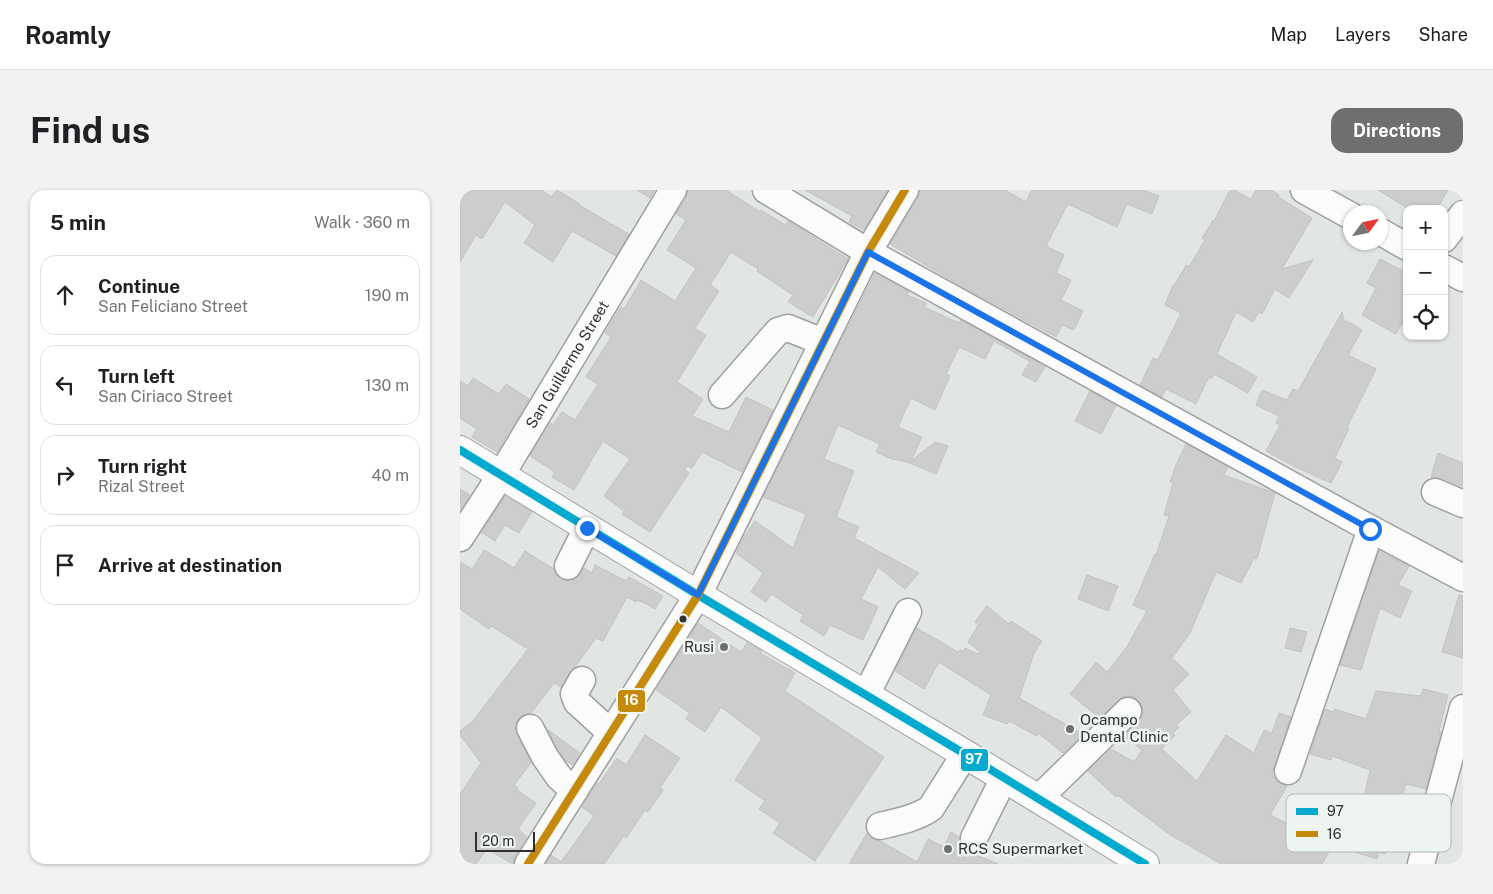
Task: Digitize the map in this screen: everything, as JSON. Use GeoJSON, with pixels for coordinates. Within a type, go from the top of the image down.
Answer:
{"type":"FeatureCollection","features":[{"type":"Feature","properties":{"kind":"main road"},"geometry":{"type":"LineString","coordinates":[[460,450],[1145,864]]}},
{"type":"Feature","properties":{"kind":"street","name":"San Guillermo Street"},"geometry":{"type":"LineString","coordinates":[[460,538],[673,190]]}},
{"type":"Feature","properties":{"kind":"street"},"geometry":{"type":"LineString","coordinates":[[766,190],[868,252],[1370,529],[1463,578]]}},
{"type":"Feature","properties":{"kind":"street"},"geometry":{"type":"LineString","coordinates":[[528,864],[698,595],[868,252],[905,190]]}},
{"type":"Feature","properties":{"kind":"street"},"geometry":{"type":"LineString","coordinates":[[1304,190],[1343,212]]}},
{"type":"Feature","properties":{"kind":"street"},"geometry":{"type":"LineString","coordinates":[[1448,234],[1463,214]]}},
{"type":"Feature","properties":{"kind":"street"},"geometry":{"type":"LineString","coordinates":[[1388,236],[1403,245]]}},
{"type":"Feature","properties":{"kind":"street"},"geometry":{"type":"LineString","coordinates":[[1448,270],[1463,278]]}},
{"type":"Feature","properties":{"kind":"street"},"geometry":{"type":"LineString","coordinates":[[722,395],[778,330],[788,328],[823,342]]}},
{"type":"Feature","properties":{"kind":"street"},"geometry":{"type":"LineString","coordinates":[[1435,492],[1463,504]]}},
{"type":"Feature","properties":{"kind":"street"},"geometry":{"type":"LineString","coordinates":[[568,566],[587,528]]}},
{"type":"Feature","properties":{"kind":"street"},"geometry":{"type":"LineString","coordinates":[[1288,772],[1370,529]]}},
{"type":"Feature","properties":{"kind":"street"},"geometry":{"type":"LineString","coordinates":[[866,695],[908,612]]}},
{"type":"Feature","properties":{"kind":"street"},"geometry":{"type":"LineString","coordinates":[[582,680],[574,694],[578,702],[611,733]]}},
{"type":"Feature","properties":{"kind":"street"},"geometry":{"type":"LineString","coordinates":[[1440,794],[1463,708]]}},
{"type":"Feature","properties":{"kind":"street"},"geometry":{"type":"LineString","coordinates":[[1038,799],[1128,711]]}},
{"type":"Feature","properties":{"kind":"street"},"geometry":{"type":"LineString","coordinates":[[530,728],[545,757],[559,777],[574,791]]}},
{"type":"Feature","properties":{"kind":"street"},"geometry":{"type":"LineString","coordinates":[[880,826],[925,813],[931,808],[965,754]]}},
{"type":"Feature","properties":{"kind":"street"},"geometry":{"type":"LineString","coordinates":[[974,838],[1004,778]]}},
{"type":"Feature","properties":{"kind":"building"},"geometry":{"type":"Polygon","coordinates":[[[460,190],[542,190],[551,197],[557,190],[629,234],[616,256],[572,231],[553,262],[524,243],[535,225],[505,202],[482,239],[476,235],[460,262],[460,190]]]}},
{"type":"Feature","properties":{"kind":"building"},"geometry":{"type":"Polygon","coordinates":[[[637,190],[655,190],[650,198],[637,190]]]}},
{"type":"Feature","properties":{"kind":"building"},"geometry":{"type":"Polygon","coordinates":[[[688,190],[726,190],[760,212],[761,210],[785,225],[788,221],[848,259],[813,317],[788,302],[793,295],[731,252],[710,285],[719,291],[695,328],[706,335],[677,382],[703,399],[692,416],[729,432],[746,397],[773,410],[742,472],[702,452],[692,468],[687,466],[685,470],[689,473],[650,532],[622,514],[624,511],[604,496],[630,459],[603,441],[574,490],[552,477],[555,472],[530,456],[550,423],[553,425],[562,412],[575,420],[598,384],[586,377],[611,337],[605,333],[621,307],[624,309],[641,280],[675,301],[696,268],[667,250],[686,220],[676,214],[686,198],[688,190]]]}},
{"type":"Feature","properties":{"kind":"building"},"geometry":{"type":"Polygon","coordinates":[[[805,190],[888,190],[864,230],[849,222],[852,216],[805,190]]]}},
{"type":"Feature","properties":{"kind":"building"},"geometry":{"type":"Polygon","coordinates":[[[920,190],[1005,190],[1026,202],[1032,190],[1143,190],[1159,196],[1152,214],[1127,204],[1117,227],[1068,204],[1046,246],[1064,255],[1056,273],[1071,280],[1061,300],[1083,311],[1074,330],[1062,325],[1056,337],[963,287],[890,244],[918,198],[920,190]]]}},
{"type":"Feature","properties":{"kind":"building"},"geometry":{"type":"Polygon","coordinates":[[[1230,190],[1234,190],[1251,199],[1256,190],[1271,190],[1279,195],[1278,197],[1312,218],[1282,269],[1313,260],[1289,298],[1275,289],[1262,314],[1259,312],[1253,322],[1236,312],[1217,354],[1257,377],[1248,393],[1214,374],[1212,378],[1209,377],[1196,404],[1166,389],[1162,397],[1140,385],[1153,358],[1158,360],[1181,313],[1165,305],[1173,285],[1186,265],[1189,267],[1205,240],[1202,238],[1214,221],[1230,190]]]}},
{"type":"Feature","properties":{"kind":"building"},"geometry":{"type":"Polygon","coordinates":[[[1378,190],[1448,190],[1439,205],[1403,205],[1378,190]]]}},
{"type":"Feature","properties":{"kind":"building"},"geometry":{"type":"Polygon","coordinates":[[[1380,259],[1403,271],[1403,321],[1396,334],[1362,315],[1376,288],[1367,283],[1380,259]]]}},
{"type":"Feature","properties":{"kind":"building"},"geometry":{"type":"Polygon","coordinates":[[[875,273],[909,292],[907,295],[926,303],[924,307],[959,323],[961,320],[1030,358],[1029,361],[994,341],[985,359],[959,347],[946,374],[950,376],[935,410],[911,398],[898,427],[922,437],[911,461],[935,442],[948,446],[936,474],[876,452],[880,444],[838,425],[824,459],[854,471],[836,517],[859,527],[854,538],[919,573],[905,589],[878,567],[861,599],[878,607],[863,640],[830,625],[824,636],[800,621],[803,615],[771,594],[766,602],[751,592],[763,573],[736,553],[755,521],[793,548],[806,514],[763,497],[875,273]]]}},
{"type":"Feature","properties":{"kind":"building"},"geometry":{"type":"Polygon","coordinates":[[[1342,312],[1345,323],[1347,321],[1362,330],[1348,355],[1376,369],[1347,427],[1349,428],[1335,458],[1342,462],[1331,483],[1295,467],[1266,451],[1280,425],[1276,423],[1279,416],[1256,405],[1262,390],[1287,400],[1293,389],[1298,391],[1342,312]]]}},
{"type":"Feature","properties":{"kind":"building"},"geometry":{"type":"Polygon","coordinates":[[[1031,359],[1045,367],[1036,382],[1022,375],[1031,359]]]}},
{"type":"Feature","properties":{"kind":"building"},"geometry":{"type":"Polygon","coordinates":[[[473,378],[499,394],[506,384],[529,399],[497,452],[472,437],[477,429],[460,418],[460,381],[468,386],[473,378]]]}},
{"type":"Feature","properties":{"kind":"building"},"geometry":{"type":"Polygon","coordinates":[[[1090,391],[1116,406],[1101,434],[1075,421],[1090,391]]]}},
{"type":"Feature","properties":{"kind":"building"},"geometry":{"type":"Polygon","coordinates":[[[1186,444],[1228,467],[1224,475],[1275,493],[1257,559],[1254,558],[1241,583],[1216,572],[1190,633],[1172,658],[1189,674],[1173,690],[1191,712],[1176,725],[1179,727],[1173,733],[1175,735],[1162,749],[1197,781],[1226,735],[1254,753],[1264,730],[1272,733],[1279,713],[1291,717],[1272,774],[1277,781],[1287,786],[1270,815],[1286,823],[1286,852],[1329,852],[1322,864],[1221,864],[1169,834],[1117,795],[1116,797],[1088,771],[1111,749],[1134,762],[1142,750],[1124,736],[1142,716],[1142,707],[1138,700],[1132,696],[1124,697],[1118,700],[1100,718],[1070,694],[1096,662],[1107,672],[1126,648],[1147,611],[1133,605],[1156,555],[1169,516],[1164,515],[1173,483],[1170,482],[1186,444]]]}},
{"type":"Feature","properties":{"kind":"building"},"geometry":{"type":"Polygon","coordinates":[[[1438,453],[1463,463],[1463,487],[1441,478],[1431,477],[1438,453]]]}},
{"type":"Feature","properties":{"kind":"building"},"geometry":{"type":"Polygon","coordinates":[[[460,489],[470,495],[460,510],[460,489]]]}},
{"type":"Feature","properties":{"kind":"building"},"geometry":{"type":"Polygon","coordinates":[[[505,496],[532,512],[519,533],[505,525],[495,541],[481,532],[505,496]]]}},
{"type":"Feature","properties":{"kind":"building"},"geometry":{"type":"Polygon","coordinates":[[[484,550],[514,568],[525,551],[554,569],[556,575],[561,579],[568,581],[577,578],[584,568],[592,573],[595,565],[626,581],[629,577],[663,596],[655,609],[641,601],[636,600],[636,602],[627,597],[603,641],[596,638],[569,673],[561,687],[554,683],[531,713],[523,715],[517,720],[515,727],[517,734],[531,763],[514,785],[518,788],[517,790],[536,803],[518,829],[527,837],[515,856],[513,864],[487,849],[476,864],[460,864],[460,794],[481,763],[460,735],[460,731],[472,722],[528,649],[491,626],[489,629],[460,609],[460,562],[472,569],[484,550]]]}},
{"type":"Feature","properties":{"kind":"building"},"geometry":{"type":"Polygon","coordinates":[[[1379,551],[1409,566],[1398,585],[1412,591],[1400,618],[1380,608],[1361,670],[1340,665],[1379,551]]]}},
{"type":"Feature","properties":{"kind":"building"},"geometry":{"type":"Polygon","coordinates":[[[1087,575],[1118,586],[1108,611],[1078,599],[1087,575]]]}},
{"type":"Feature","properties":{"kind":"building"},"geometry":{"type":"Polygon","coordinates":[[[1459,595],[1463,596],[1463,658],[1442,652],[1459,595]]]}},
{"type":"Feature","properties":{"kind":"building"},"geometry":{"type":"Polygon","coordinates":[[[987,606],[1009,624],[1011,621],[1042,641],[1034,653],[1019,698],[1083,734],[1063,753],[1038,733],[1037,736],[1009,721],[1007,724],[983,715],[991,695],[939,662],[924,689],[895,671],[917,628],[958,652],[960,650],[963,651],[965,648],[978,654],[980,652],[968,642],[978,625],[975,622],[987,606]]]}},
{"type":"Feature","properties":{"kind":"building"},"geometry":{"type":"Polygon","coordinates":[[[698,623],[741,652],[747,643],[761,651],[760,653],[795,673],[785,691],[884,757],[815,861],[773,833],[780,823],[759,809],[765,801],[735,780],[762,738],[721,707],[705,732],[686,719],[690,713],[656,690],[698,623]]]}},
{"type":"Feature","properties":{"kind":"building"},"geometry":{"type":"Polygon","coordinates":[[[1290,628],[1307,632],[1301,652],[1285,648],[1290,628]]]}},
{"type":"Feature","properties":{"kind":"building"},"geometry":{"type":"Polygon","coordinates":[[[1423,689],[1448,695],[1439,731],[1441,732],[1426,789],[1406,784],[1403,794],[1365,794],[1370,770],[1332,756],[1331,760],[1310,754],[1325,709],[1334,712],[1335,709],[1366,719],[1376,691],[1421,696],[1423,689]]]}},
{"type":"Feature","properties":{"kind":"building"},"geometry":{"type":"Polygon","coordinates":[[[548,730],[580,753],[573,765],[566,761],[548,730]]]}},
{"type":"Feature","properties":{"kind":"building"},"geometry":{"type":"Polygon","coordinates":[[[645,735],[680,758],[660,788],[663,790],[648,812],[645,810],[626,838],[624,836],[604,864],[546,864],[551,855],[561,862],[594,816],[582,807],[597,783],[599,784],[617,758],[626,765],[645,735]]]}},
{"type":"Feature","properties":{"kind":"building"},"geometry":{"type":"Polygon","coordinates":[[[951,832],[959,837],[961,846],[967,851],[998,864],[849,864],[867,833],[869,837],[880,841],[917,862],[928,839],[944,847],[951,832]]]}},
{"type":"Feature","properties":{"kind":"building"},"geometry":{"type":"Polygon","coordinates":[[[1354,852],[1379,852],[1377,859],[1354,852]]]}},
{"type":"Feature","properties":{"kind":"transit line","name":"16"},"geometry":{"type":"LineString","coordinates":[[528,864],[698,595],[868,252],[905,190]]}},
{"type":"Feature","properties":{"kind":"transit line","name":"97"},"geometry":{"type":"LineString","coordinates":[[460,450],[1145,864]]}},
{"type":"Feature","properties":{"kind":"place","name":"Rusi"},"geometry":{"type":"Point","coordinates":[724,647]}},
{"type":"Feature","properties":{"kind":"place","name":"Ocampo Dental Clinic"},"geometry":{"type":"Point","coordinates":[1070,729]}},
{"type":"Feature","properties":{"kind":"place","name":"RCS Supermarket"},"geometry":{"type":"Point","coordinates":[948,849]}},
{"type":"Feature","properties":{"kind":"route"},"geometry":{"type":"LineString","coordinates":[[587,528],[698,595],[868,252],[1370,529]]}}]}
